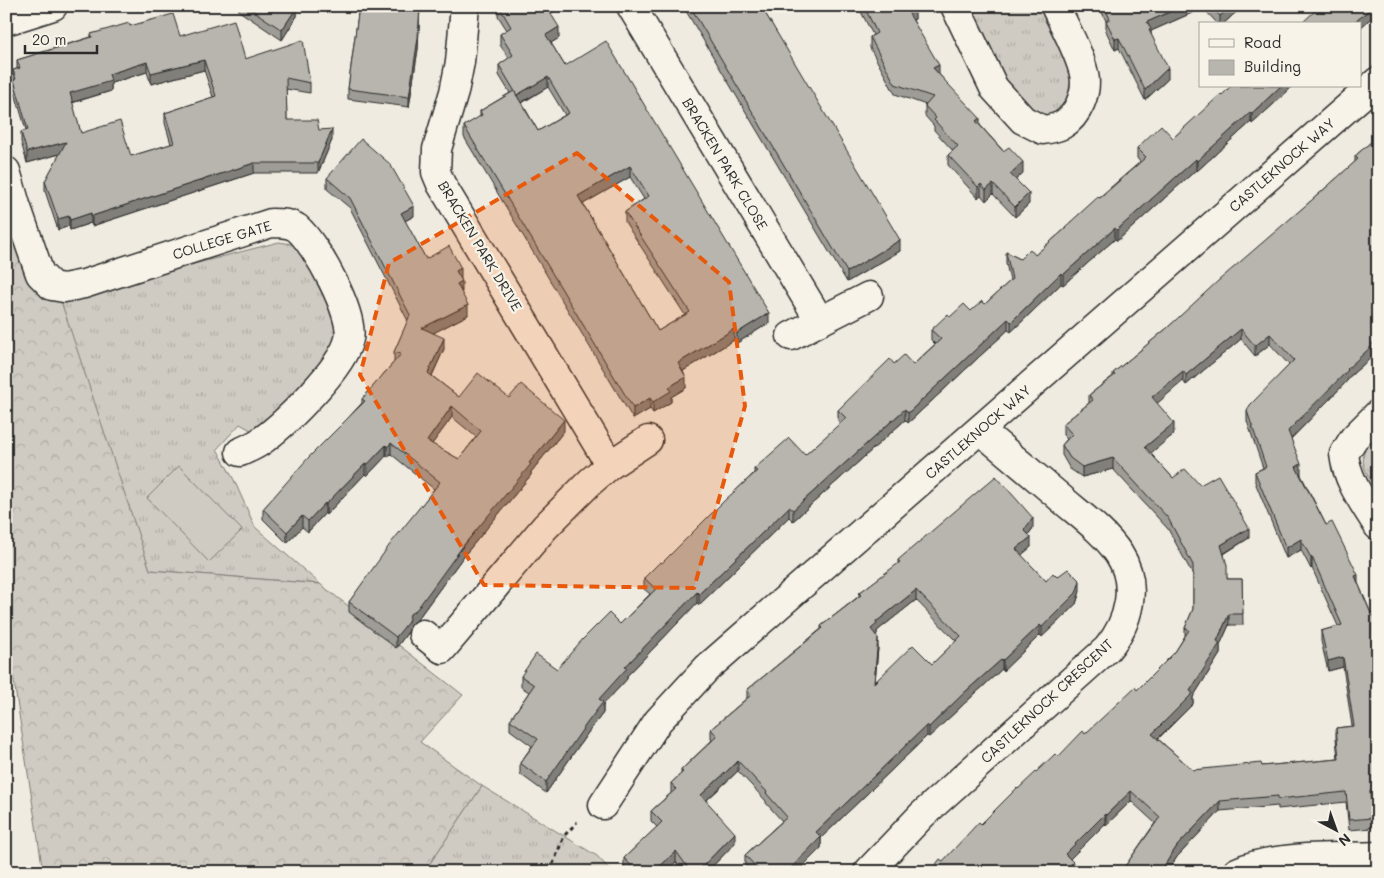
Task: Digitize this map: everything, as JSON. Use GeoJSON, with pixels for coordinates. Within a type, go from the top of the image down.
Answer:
{"type":"FeatureCollection","features":[{"type":"Feature","properties":{"kind":"street"},"geometry":{"type":"LineString","coordinates":[[6,21],[53,6]]}},
{"type":"Feature","properties":{"kind":"street","name":"BRACKEN PARK DRIVE"},"geometry":{"type":"LineString","coordinates":[[465,6],[460,62],[454,92],[437,149],[436,172],[441,184],[610,465]]}},
{"type":"Feature","properties":{"kind":"street","name":"BRACKEN PARK CLOSE"},"geometry":{"type":"LineString","coordinates":[[631,6],[820,321]]}},
{"type":"Feature","properties":{"kind":"street"},"geometry":{"type":"LineString","coordinates":[[955,6],[994,88],[1023,120],[1043,130],[1063,125],[1074,114],[1081,102],[1084,88],[1084,74],[1055,6]]}},
{"type":"Feature","properties":{"kind":"street","name":"CASTLEKNOCK WAY"},"geometry":{"type":"LineString","coordinates":[[603,805],[658,721],[703,672],[1378,81]]}},
{"type":"Feature","properties":{"kind":"street","name":"COLLEGE GATE"},"geometry":{"type":"LineString","coordinates":[[6,171],[34,259],[40,274],[52,286],[64,288],[84,284],[271,223],[282,223],[295,227],[306,238],[315,250],[343,302],[349,320],[350,337],[339,361],[295,411],[264,439],[240,452]]}},
{"type":"Feature","properties":{"kind":"street"},"geometry":{"type":"LineString","coordinates":[[791,336],[869,296]]}},
{"type":"Feature","properties":{"kind":"street"},"geometry":{"type":"LineString","coordinates":[[1378,414],[1354,438],[1344,454],[1350,481],[1378,526]]}},
{"type":"Feature","properties":{"kind":"street","name":"CASTLEKNOCK CRESCENT"},"geometry":{"type":"LineString","coordinates":[[868,872],[922,815],[1106,649],[1116,638],[1128,612],[1130,594],[1127,574],[1117,551],[1093,526],[980,430]]}},
{"type":"Feature","properties":{"kind":"street"},"geometry":{"type":"LineString","coordinates":[[423,634],[442,649],[545,527],[590,482],[610,465],[648,440]]}},
{"type":"Feature","properties":{"kind":"street"},"geometry":{"type":"LineString","coordinates":[[1237,872],[1245,868],[1277,860],[1378,856]]}},
{"type":"Feature","properties":{"kind":"path"},"geometry":{"type":"LineString","coordinates":[[550,872],[564,836],[577,822]]}},
{"type":"Feature","properties":{"kind":"highlighted area"},"geometry":{"type":"Polygon","coordinates":[[[577,153],[729,282],[745,406],[694,588],[484,585],[360,375],[389,263],[577,153]]]}},
{"type":"Feature","properties":{"kind":"green space"},"geometry":{"type":"Polygon","coordinates":[[[966,6],[1044,6],[1064,50],[1070,73],[1070,96],[1061,113],[1042,116],[1031,111],[1009,92],[966,6]]]}},
{"type":"Feature","properties":{"kind":"green space"},"geometry":{"type":"Polygon","coordinates":[[[6,191],[50,268],[150,570],[320,584],[463,695],[420,742],[482,786],[424,872],[43,872],[6,629],[6,191]]]}},
{"type":"Feature","properties":{"kind":"green space"},"geometry":{"type":"Polygon","coordinates":[[[279,242],[298,245],[311,264],[338,321],[337,342],[324,367],[256,433],[240,424],[217,449],[234,480],[255,527],[320,584],[150,570],[51,299],[80,298],[174,269],[279,242]]]}},
{"type":"Feature","properties":{"kind":"green space"},"geometry":{"type":"Polygon","coordinates":[[[1378,432],[1378,492],[1368,476],[1363,462],[1366,447],[1378,432]]]}},
{"type":"Feature","properties":{"kind":"green space"},"geometry":{"type":"Polygon","coordinates":[[[179,466],[242,530],[209,562],[147,498],[179,466]]]}},
{"type":"Feature","properties":{"kind":"green space"},"geometry":{"type":"Polygon","coordinates":[[[482,786],[597,856],[612,872],[424,872],[482,786]]]}},
{"type":"Feature","properties":{"kind":"building"},"geometry":{"type":"Polygon","coordinates":[[[246,6],[297,6],[297,7],[282,30],[246,6]]]}},
{"type":"Feature","properties":{"kind":"building"},"geometry":{"type":"Polygon","coordinates":[[[359,6],[420,6],[418,38],[409,97],[348,89],[359,6]]]}},
{"type":"Feature","properties":{"kind":"building"},"geometry":{"type":"Polygon","coordinates":[[[499,6],[546,6],[559,27],[546,35],[565,66],[606,41],[769,313],[737,333],[734,329],[678,363],[686,377],[669,387],[671,391],[653,402],[650,398],[633,408],[464,126],[482,115],[480,111],[514,91],[538,131],[569,113],[548,77],[517,95],[499,65],[513,55],[500,34],[511,27],[499,6]],[[630,166],[578,196],[658,331],[690,312],[625,212],[649,196],[630,166]]]}},
{"type":"Feature","properties":{"kind":"building"},"geometry":{"type":"Polygon","coordinates":[[[690,6],[761,6],[900,240],[847,272],[690,6]]]}},
{"type":"Feature","properties":{"kind":"building"},"geometry":{"type":"Polygon","coordinates":[[[864,6],[914,6],[915,8],[908,12],[939,65],[933,68],[980,118],[976,121],[1003,151],[1009,147],[1023,162],[1010,174],[1029,193],[1015,207],[993,184],[986,190],[981,184],[978,187],[948,155],[958,146],[934,120],[936,118],[925,106],[933,97],[895,84],[870,37],[877,33],[864,6]]]}},
{"type":"Feature","properties":{"kind":"building"},"geometry":{"type":"Polygon","coordinates":[[[1104,6],[1183,6],[1147,22],[1151,29],[1149,30],[1168,68],[1145,90],[1119,38],[1115,39],[1106,21],[1110,19],[1104,6]]]}},
{"type":"Feature","properties":{"kind":"building"},"geometry":{"type":"Polygon","coordinates":[[[1211,6],[1231,6],[1220,16],[1211,6]]]}},
{"type":"Feature","properties":{"kind":"building"},"geometry":{"type":"Polygon","coordinates":[[[1320,6],[1373,6],[1355,22],[1303,22],[1320,6]]]}},
{"type":"Feature","properties":{"kind":"building"},"geometry":{"type":"Polygon","coordinates":[[[173,14],[180,36],[234,20],[245,59],[303,40],[310,83],[286,78],[287,120],[317,120],[319,130],[332,129],[318,163],[254,163],[92,216],[91,213],[70,220],[69,216],[58,219],[45,181],[66,142],[27,152],[21,132],[28,130],[13,70],[20,68],[17,60],[92,37],[91,34],[129,23],[130,26],[173,14]],[[204,60],[151,73],[147,62],[109,74],[111,81],[70,93],[81,133],[120,121],[131,156],[174,143],[165,113],[216,96],[204,60]]]}},
{"type":"Feature","properties":{"kind":"building"},"geometry":{"type":"Polygon","coordinates":[[[1229,88],[1279,88],[1117,230],[1115,228],[1063,275],[1061,273],[1011,322],[1008,319],[908,413],[905,409],[793,510],[789,507],[699,594],[697,592],[625,667],[627,668],[599,699],[603,702],[546,782],[520,763],[538,739],[510,720],[534,685],[521,676],[536,654],[557,669],[609,613],[620,624],[656,589],[644,578],[757,471],[754,469],[789,438],[805,455],[846,418],[838,410],[890,359],[894,364],[904,355],[913,365],[941,339],[931,330],[948,314],[950,317],[964,304],[971,311],[982,301],[985,304],[1012,279],[1006,252],[1020,259],[1030,249],[1035,255],[1098,197],[1100,198],[1146,157],[1137,148],[1161,125],[1173,138],[1229,88]]]}},
{"type":"Feature","properties":{"kind":"building"},"geometry":{"type":"Polygon","coordinates":[[[361,139],[390,164],[414,206],[401,213],[426,259],[449,246],[461,268],[456,271],[462,281],[457,284],[468,305],[422,328],[444,338],[428,373],[459,397],[478,373],[509,398],[521,384],[564,420],[529,463],[531,464],[463,546],[417,609],[410,614],[408,622],[396,637],[349,602],[391,543],[440,482],[391,443],[387,447],[386,445],[367,465],[365,464],[308,521],[302,516],[287,532],[263,509],[308,458],[365,401],[362,399],[401,354],[394,352],[410,315],[350,198],[327,178],[361,139]],[[452,406],[427,441],[459,459],[481,431],[452,406]]]}},
{"type":"Feature","properties":{"kind":"building"},"geometry":{"type":"Polygon","coordinates":[[[1378,140],[1378,339],[1371,344],[1373,345],[1347,369],[1288,431],[1301,464],[1296,467],[1326,525],[1332,522],[1358,575],[1355,576],[1372,616],[1374,615],[1378,629],[1378,790],[1370,791],[1372,818],[1349,820],[1346,792],[1278,799],[1278,796],[1220,801],[1177,846],[1160,872],[1121,872],[1160,817],[1131,791],[1065,854],[1073,862],[1063,872],[930,872],[940,859],[943,861],[979,822],[981,824],[1055,754],[1058,757],[1083,731],[1085,734],[1135,687],[1137,690],[1175,652],[1189,630],[1185,628],[1193,609],[1193,565],[1168,518],[1113,458],[1082,467],[1070,458],[1062,445],[1072,434],[1063,424],[1093,400],[1089,395],[1115,375],[1113,373],[1166,329],[1358,159],[1355,156],[1371,142],[1372,144],[1378,140]],[[1241,329],[1186,375],[1183,371],[1152,397],[1174,423],[1145,447],[1173,478],[1185,469],[1200,485],[1218,475],[1249,528],[1221,545],[1227,565],[1227,579],[1242,579],[1243,614],[1229,614],[1217,641],[1220,643],[1190,691],[1193,693],[1152,734],[1193,770],[1261,763],[1262,766],[1339,759],[1336,728],[1354,726],[1343,657],[1328,661],[1321,631],[1342,625],[1312,557],[1301,539],[1286,548],[1255,472],[1266,467],[1247,411],[1250,405],[1294,360],[1270,334],[1255,346],[1241,329]]]}},
{"type":"Feature","properties":{"kind":"building"},"geometry":{"type":"Polygon","coordinates":[[[996,476],[1033,518],[1024,530],[1031,537],[1016,549],[1046,581],[1053,573],[1057,577],[1068,569],[1080,581],[1076,593],[1042,627],[1040,625],[929,727],[927,725],[816,832],[821,837],[787,872],[756,872],[758,869],[745,855],[787,817],[738,761],[701,795],[735,833],[697,872],[691,872],[676,851],[654,872],[637,872],[624,858],[662,822],[651,811],[676,789],[671,783],[683,772],[681,770],[717,736],[711,729],[751,695],[747,690],[823,628],[821,626],[861,595],[859,593],[900,562],[898,560],[996,476]],[[916,590],[876,622],[877,624],[871,629],[878,638],[874,683],[913,645],[932,664],[961,636],[916,590]]]}}]}
